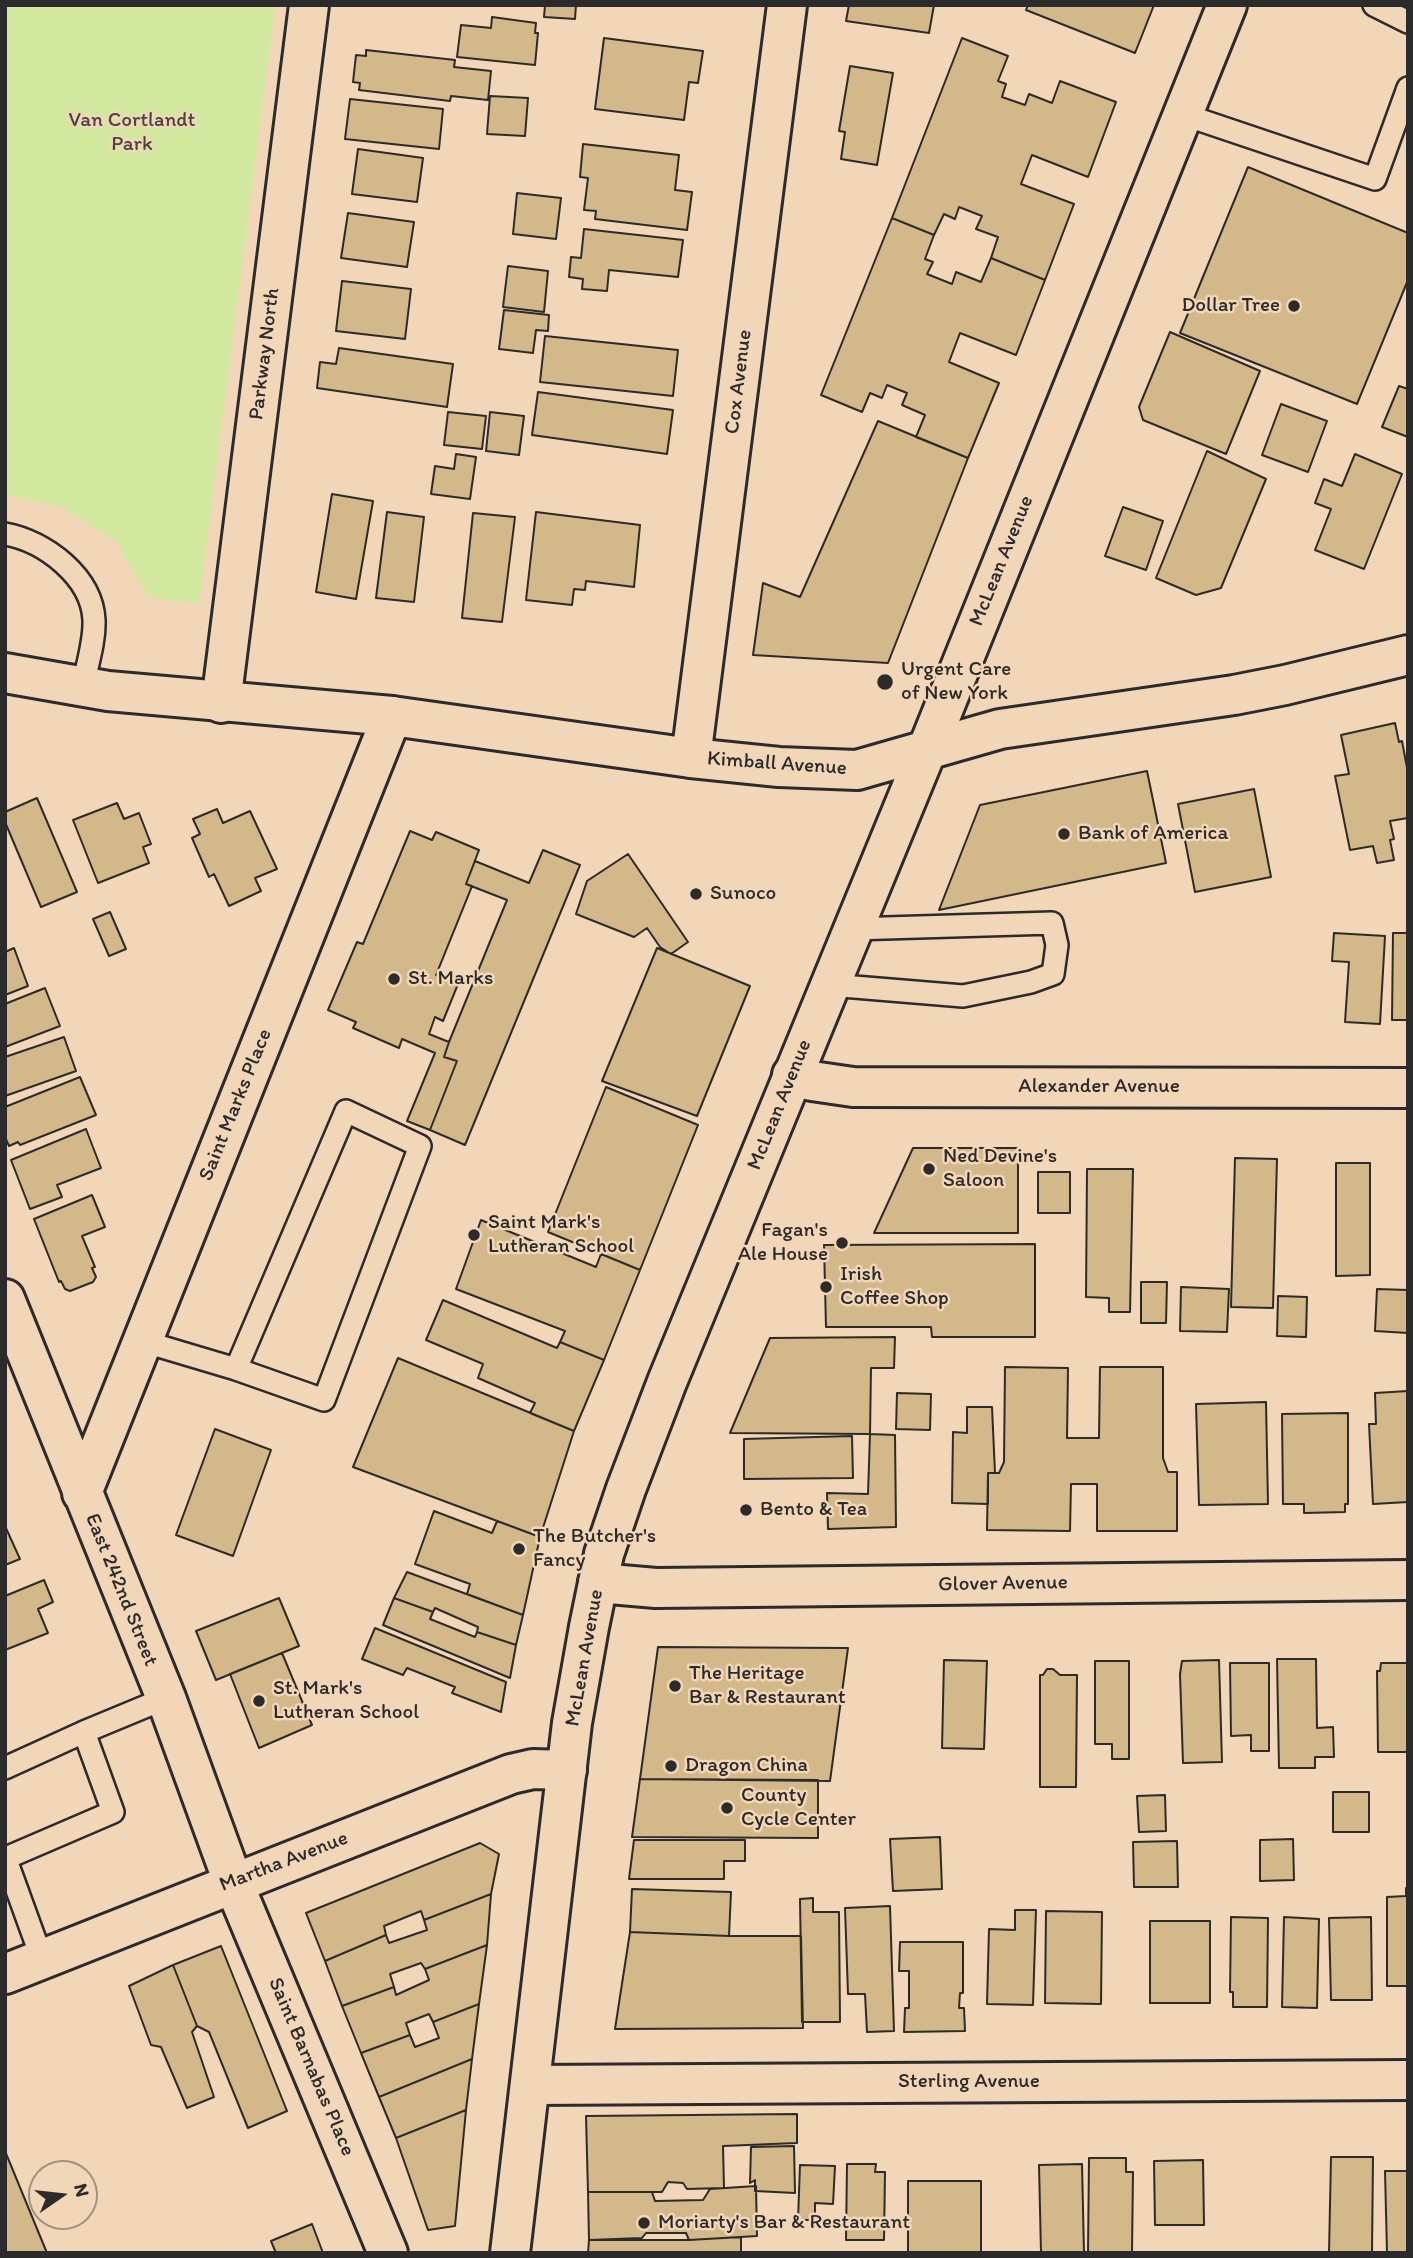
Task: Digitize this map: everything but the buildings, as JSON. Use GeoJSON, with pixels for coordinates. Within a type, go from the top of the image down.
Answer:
{"type":"FeatureCollection","features":[{"type":"Feature","properties":{"kind":"street","name":"Parkway North"},"geometry":{"type":"LineString","coordinates":[[220,703],[309,5]]}},
{"type":"Feature","properties":{"kind":"street","name":"Cox Avenue"},"geometry":{"type":"LineString","coordinates":[[691,758],[787,5]]}},
{"type":"Feature","properties":{"kind":"street","name":"McLean Avenue"},"geometry":{"type":"LineString","coordinates":[[510,2253],[567,1770],[579,1682],[604,1554],[646,1433],[927,750],[1227,5]]}},
{"type":"Feature","properties":{"kind":"street","name":"Kimball Avenue"},"geometry":{"type":"LineString","coordinates":[[5,674],[108,691],[220,703],[392,716],[691,758],[790,768],[857,770],[1000,729],[1234,695],[1408,654]]}},
{"type":"Feature","properties":{"kind":"street","name":"Saint Marks Place"},"geometry":{"type":"LineString","coordinates":[[82,1493],[392,716]]}},
{"type":"Feature","properties":{"kind":"street","name":"Alexander Avenue"},"geometry":{"type":"LineString","coordinates":[[792,1075],[820,1083],[853,1087],[1408,1088]]}},
{"type":"Feature","properties":{"kind":"street","name":"East 242nd Street"},"geometry":{"type":"LineString","coordinates":[[5,1299],[166,1699],[233,1882]]}},
{"type":"Feature","properties":{"kind":"street","name":"Glover Avenue"},"geometry":{"type":"LineString","coordinates":[[598,1583],[666,1588],[1408,1580]]}},
{"type":"Feature","properties":{"kind":"street","name":"Martha Avenue"},"geometry":{"type":"LineString","coordinates":[[5,1974],[511,1774],[533,1769],[567,1770]]}},
{"type":"Feature","properties":{"kind":"street","name":"Saint Barnabas Place"},"geometry":{"type":"LineString","coordinates":[[233,1882],[388,2253]]}},
{"type":"Feature","properties":{"kind":"street","name":"Sterling Avenue"},"geometry":{"type":"LineString","coordinates":[[530,2085],[1408,2080]]}},
{"type":"Feature","properties":{"kind":"lane"},"geometry":{"type":"LineString","coordinates":[[1374,5],[1408,23]]}},
{"type":"Feature","properties":{"kind":"lane"},"geometry":{"type":"LineString","coordinates":[[1182,114],[1374,179],[1408,89]]}},
{"type":"Feature","properties":{"kind":"lane"},"geometry":{"type":"LineString","coordinates":[[5,534],[26,540],[60,559],[87,593],[95,622],[83,685]]}},
{"type":"Feature","properties":{"kind":"lane"},"geometry":{"type":"LineString","coordinates":[[830,985],[963,996],[1031,982],[1053,974],[1057,945],[1052,923],[852,929]]}},
{"type":"Feature","properties":{"kind":"lane"},"geometry":{"type":"LineString","coordinates":[[142,1341],[236,1369],[324,1401],[420,1146],[346,1111],[236,1369]]}},
{"type":"Feature","properties":{"kind":"lane"},"geometry":{"type":"LineString","coordinates":[[5,1768],[83,1732],[166,1699]]}},
{"type":"Feature","properties":{"kind":"lane"},"geometry":{"type":"LineString","coordinates":[[42,1959],[5,1858],[113,1812],[83,1732]]}},
{"type":"Feature","properties":{"kind":"green space","name":"Van Cortlandt Park"},"geometry":{"type":"Polygon","coordinates":[[[5,5],[275,5],[199,604],[148,597],[116,542],[62,507],[5,495],[5,5]]]}},
{"type":"Feature","properties":{"kind":"place","name":"Dollar Tree"},"geometry":{"type":"Point","coordinates":[1294,306]}},
{"type":"Feature","properties":{"kind":"place","name":"Urgent Care of New York"},"geometry":{"type":"Point","coordinates":[885,682]}},
{"type":"Feature","properties":{"kind":"place","name":"Bank of America"},"geometry":{"type":"Point","coordinates":[1064,834]}},
{"type":"Feature","properties":{"kind":"place","name":"Sunoco"},"geometry":{"type":"Point","coordinates":[696,894]}},
{"type":"Feature","properties":{"kind":"place","name":"St. Marks"},"geometry":{"type":"Point","coordinates":[394,979]}},
{"type":"Feature","properties":{"kind":"place","name":"Ned Devine's Saloon"},"geometry":{"type":"Point","coordinates":[929,1169]}},
{"type":"Feature","properties":{"kind":"place","name":"Saint Mark's Lutheran School"},"geometry":{"type":"Point","coordinates":[474,1235]}},
{"type":"Feature","properties":{"kind":"place","name":"Fagan's Ale House"},"geometry":{"type":"Point","coordinates":[842,1243]}},
{"type":"Feature","properties":{"kind":"place","name":"Irish Coffee Shop"},"geometry":{"type":"Point","coordinates":[826,1287]}},
{"type":"Feature","properties":{"kind":"place","name":"Bento & Tea"},"geometry":{"type":"Point","coordinates":[746,1510]}},
{"type":"Feature","properties":{"kind":"place","name":"The Butcher's Fancy"},"geometry":{"type":"Point","coordinates":[519,1549]}},
{"type":"Feature","properties":{"kind":"place","name":"The Heritage Bar & Restaurant"},"geometry":{"type":"Point","coordinates":[675,1686]}},
{"type":"Feature","properties":{"kind":"place","name":"St. Mark's Lutheran School"},"geometry":{"type":"Point","coordinates":[259,1701]}},
{"type":"Feature","properties":{"kind":"place","name":"Dragon China"},"geometry":{"type":"Point","coordinates":[671,1766]}},
{"type":"Feature","properties":{"kind":"place","name":"County Cycle Center"},"geometry":{"type":"Point","coordinates":[727,1808]}},
{"type":"Feature","properties":{"kind":"place","name":"Moriarty's Bar & Restaurant"},"geometry":{"type":"Point","coordinates":[644,2223]}}]}
